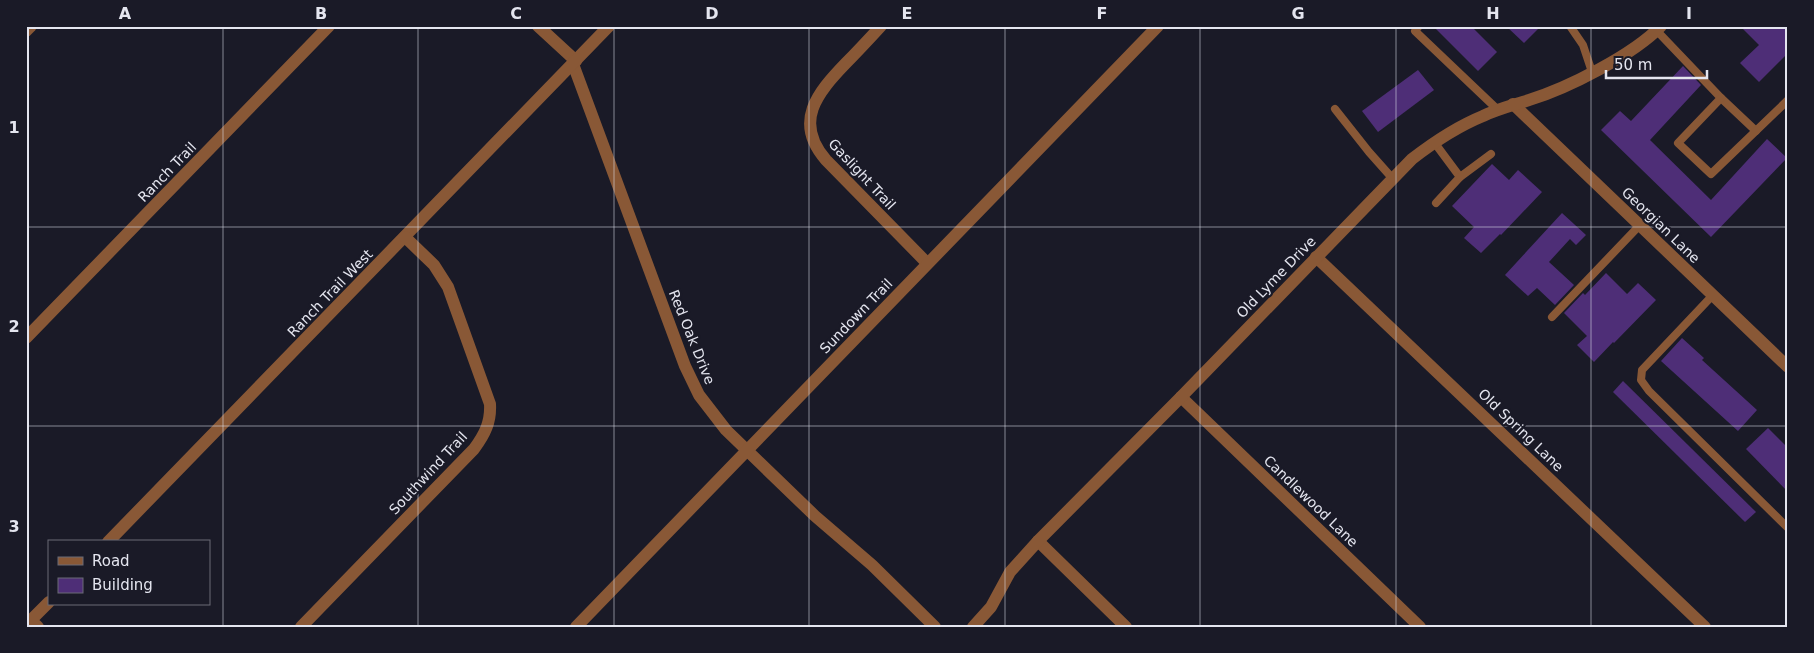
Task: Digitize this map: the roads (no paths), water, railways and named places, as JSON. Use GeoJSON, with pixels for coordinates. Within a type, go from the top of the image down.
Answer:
{"type":"FeatureCollection","features":[{"type":"Feature","properties":{"kind":"street"},"geometry":{"type":"LineString","coordinates":[[26,31],[31,26]]}},
{"type":"Feature","properties":{"kind":"street","name":"Ranch Trail"},"geometry":{"type":"LineString","coordinates":[[26,338],[329,26]]}},
{"type":"Feature","properties":{"kind":"street","name":"Red Oak Drive"},"geometry":{"type":"LineString","coordinates":[[538,26],[574,63],[685,366],[699,395],[726,430],[747,451],[816,516],[872,565],[935,627]]}},
{"type":"Feature","properties":{"kind":"street","name":"Ranch Trail West"},"geometry":{"type":"LineString","coordinates":[[110,540],[609,26]]}},
{"type":"Feature","properties":{"kind":"street","name":"Gaslight Trail"},"geometry":{"type":"LineString","coordinates":[[882,26],[824,85],[816,98],[811,112],[810,126],[812,139],[818,151],[826,160],[928,263]]}},
{"type":"Feature","properties":{"kind":"street","name":"Sundown Trail"},"geometry":{"type":"LineString","coordinates":[[576,627],[1158,26]]}},
{"type":"Feature","properties":{"kind":"street","name":"Old Lyme Drive"},"geometry":{"type":"LineString","coordinates":[[973,627],[991,607],[1010,572],[1038,540],[1181,397],[1412,160],[1434,142],[1452,131],[1498,110],[1544,94],[1592,72],[1630,50],[1659,29]]}},
{"type":"Feature","properties":{"kind":"street","name":"Georgian Lane"},"geometry":{"type":"LineString","coordinates":[[1514,104],[1788,367]]}},
{"type":"Feature","properties":{"kind":"street","name":"Southwind Trail"},"geometry":{"type":"LineString","coordinates":[[301,627],[474,449],[489,425],[490,404],[448,287],[434,265],[405,237]]}},
{"type":"Feature","properties":{"kind":"street","name":"Old Spring Lane"},"geometry":{"type":"LineString","coordinates":[[1316,257],[1705,627]]}},
{"type":"Feature","properties":{"kind":"street","name":"Candlewood Lane"},"geometry":{"type":"LineString","coordinates":[[1181,397],[1420,627]]}},
{"type":"Feature","properties":{"kind":"street"},"geometry":{"type":"LineString","coordinates":[[1038,540],[1126,627]]}},
{"type":"Feature","properties":{"kind":"street"},"geometry":{"type":"LineString","coordinates":[[38,627],[31,620],[48,603]]}},
{"type":"Feature","properties":{"kind":"lane"},"geometry":{"type":"LineString","coordinates":[[1420,26],[1415,31],[1498,110]]}},
{"type":"Feature","properties":{"kind":"lane"},"geometry":{"type":"LineString","coordinates":[[1570,26],[1583,45],[1592,72]]}},
{"type":"Feature","properties":{"kind":"lane"},"geometry":{"type":"LineString","coordinates":[[1659,29],[1721,98],[1756,131]]}},
{"type":"Feature","properties":{"kind":"lane"},"geometry":{"type":"LineString","coordinates":[[1721,98],[1678,143],[1712,174],[1788,100]]}},
{"type":"Feature","properties":{"kind":"lane"},"geometry":{"type":"LineString","coordinates":[[1335,109],[1393,179]]}},
{"type":"Feature","properties":{"kind":"lane"},"geometry":{"type":"LineString","coordinates":[[1434,142],[1460,177]]}},
{"type":"Feature","properties":{"kind":"lane"},"geometry":{"type":"LineString","coordinates":[[1436,204],[1460,177],[1491,154]]}},
{"type":"Feature","properties":{"kind":"lane"},"geometry":{"type":"LineString","coordinates":[[1552,317],[1639,226]]}},
{"type":"Feature","properties":{"kind":"lane"},"geometry":{"type":"LineString","coordinates":[[1712,296],[1642,370],[1641,380],[1649,391],[1788,528]]}}]}
